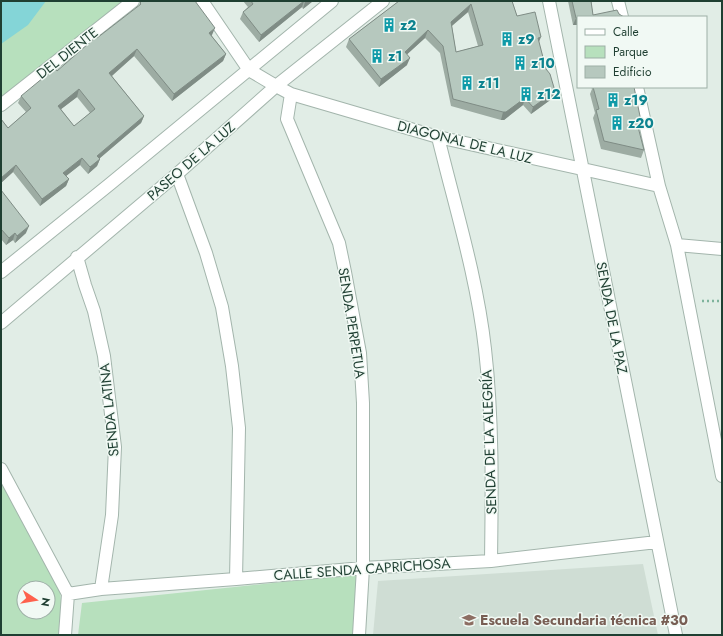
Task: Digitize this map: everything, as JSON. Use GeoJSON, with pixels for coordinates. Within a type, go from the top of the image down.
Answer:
{"type":"FeatureCollection","features":[{"type":"Feature","properties":{"kind":"street","name":"DEL DIENTE"},"geometry":{"type":"LineString","coordinates":[[1,105],[133,1]]}},
{"type":"Feature","properties":{"kind":"street"},"geometry":{"type":"LineString","coordinates":[[202,1],[249,70],[276,86]]}},
{"type":"Feature","properties":{"kind":"street"},"geometry":{"type":"LineString","coordinates":[[1,272],[332,1]]}},
{"type":"Feature","properties":{"kind":"street","name":"PASEO DE LA LUZ"},"geometry":{"type":"LineString","coordinates":[[1,323],[77,257],[177,174],[276,86],[383,1]]}},
{"type":"Feature","properties":{"kind":"street","name":"SENDA DE LA PAZ"},"geometry":{"type":"LineString","coordinates":[[549,1],[676,635]]}},
{"type":"Feature","properties":{"kind":"street"},"geometry":{"type":"LineString","coordinates":[[618,1],[622,16]]}},
{"type":"Feature","properties":{"kind":"street","name":"DIAGONAL DE LA LUZ"},"geometry":{"type":"LineString","coordinates":[[276,86],[291,94],[438,137],[659,186]]}},
{"type":"Feature","properties":{"kind":"street"},"geometry":{"type":"LineString","coordinates":[[637,88],[659,186],[677,245],[722,476]]}},
{"type":"Feature","properties":{"kind":"street","name":"SENDA PERPETUA"},"geometry":{"type":"LineString","coordinates":[[291,94],[287,118],[338,243],[360,353],[364,404],[363,568],[359,635]]}},
{"type":"Feature","properties":{"kind":"street","name":"SENDA DE LA ALEGRÍA"},"geometry":{"type":"LineString","coordinates":[[438,137],[475,287],[485,348],[491,406],[491,560]]}},
{"type":"Feature","properties":{"kind":"street"},"geometry":{"type":"LineString","coordinates":[[177,174],[206,253],[219,299],[232,366],[239,428],[236,579]]}},
{"type":"Feature","properties":{"kind":"street"},"geometry":{"type":"LineString","coordinates":[[677,245],[722,249]]}},
{"type":"Feature","properties":{"kind":"street","name":"SENDA LATINA"},"geometry":{"type":"LineString","coordinates":[[77,257],[94,311],[104,356],[115,447],[112,515],[101,589]]}},
{"type":"Feature","properties":{"kind":"street"},"geometry":{"type":"LineString","coordinates":[[1,469],[68,594],[65,635]]}},
{"type":"Feature","properties":{"kind":"street","name":"CALLE SENDA CAPRICHOSA"},"geometry":{"type":"LineString","coordinates":[[68,594],[101,589],[363,568],[491,560],[657,542]]}},
{"type":"Feature","properties":{"kind":"path"},"geometry":{"type":"LineString","coordinates":[[687,300],[722,301]]}},
{"type":"Feature","properties":{"kind":"shaded area"},"geometry":{"type":"Polygon","coordinates":[[[643,564],[658,635],[373,635],[378,581],[643,564]]]}},
{"type":"Feature","properties":{"kind":"green space"},"geometry":{"type":"Polygon","coordinates":[[[1,1],[131,1],[1,100],[1,1]]]}},
{"type":"Feature","properties":{"kind":"green space"},"geometry":{"type":"Polygon","coordinates":[[[1,480],[55,580],[16,580],[16,620],[56,620],[56,582],[60,589],[62,616],[59,635],[1,635],[1,480]]]}},
{"type":"Feature","properties":{"kind":"green space"},"geometry":{"type":"Polygon","coordinates":[[[358,574],[354,635],[78,635],[82,603],[358,574]]]}},
{"type":"Feature","properties":{"kind":"water"},"geometry":{"type":"Polygon","coordinates":[[[1,1],[46,1],[28,25],[1,44],[1,1]]]}},
{"type":"Feature","properties":{"kind":"building"},"geometry":{"type":"Polygon","coordinates":[[[142,1],[195,1],[215,28],[209,33],[226,54],[174,94],[137,49],[109,73],[144,116],[97,156],[100,159],[90,167],[82,158],[63,173],[69,179],[42,199],[16,165],[1,178],[1,119],[8,128],[31,108],[21,96],[55,68],[57,71],[96,37],[97,38],[141,4],[140,3],[142,1]],[[79,89],[58,106],[74,126],[95,109],[79,89]]]}},
{"type":"Feature","properties":{"kind":"building"},"geometry":{"type":"Polygon","coordinates":[[[251,1],[304,1],[261,35],[243,12],[253,4],[251,1]]]}},
{"type":"Feature","properties":{"kind":"building"},"geometry":{"type":"Polygon","coordinates":[[[399,1],[512,1],[517,16],[535,12],[541,37],[538,38],[546,69],[550,74],[555,91],[533,107],[525,98],[506,112],[503,112],[453,99],[443,46],[428,30],[405,52],[410,58],[381,79],[349,39],[399,1]],[[471,4],[451,22],[456,52],[483,45],[471,4]]]}},
{"type":"Feature","properties":{"kind":"building"},"geometry":{"type":"Polygon","coordinates":[[[572,1],[591,1],[593,15],[617,10],[622,16],[577,16],[576,18],[572,1]]]}},
{"type":"Feature","properties":{"kind":"building"},"geometry":{"type":"Polygon","coordinates":[[[593,88],[634,88],[641,121],[637,123],[644,150],[604,141],[596,110],[599,109],[593,88]]]}},
{"type":"Feature","properties":{"kind":"building"},"geometry":{"type":"Polygon","coordinates":[[[1,190],[29,226],[17,236],[15,233],[9,238],[1,229],[1,190]]]}},
{"type":"Feature","properties":{"kind":"place","name":"z2"},"geometry":{"type":"Point","coordinates":[389,25]}},
{"type":"Feature","properties":{"kind":"place","name":"z9"},"geometry":{"type":"Point","coordinates":[507,39]}},
{"type":"Feature","properties":{"kind":"place","name":"z1"},"geometry":{"type":"Point","coordinates":[377,56]}},
{"type":"Feature","properties":{"kind":"place","name":"z10"},"geometry":{"type":"Point","coordinates":[520,63]}},
{"type":"Feature","properties":{"kind":"place","name":"z11"},"geometry":{"type":"Point","coordinates":[467,83]}},
{"type":"Feature","properties":{"kind":"place","name":"z12"},"geometry":{"type":"Point","coordinates":[526,94]}},
{"type":"Feature","properties":{"kind":"place","name":"z19"},"geometry":{"type":"Point","coordinates":[613,100]}},
{"type":"Feature","properties":{"kind":"place","name":"z20"},"geometry":{"type":"Point","coordinates":[617,123]}},
{"type":"Feature","properties":{"kind":"place","name":"Escuela Secundaria técnica #30"},"geometry":{"type":"Point","coordinates":[469,620]}}]}
